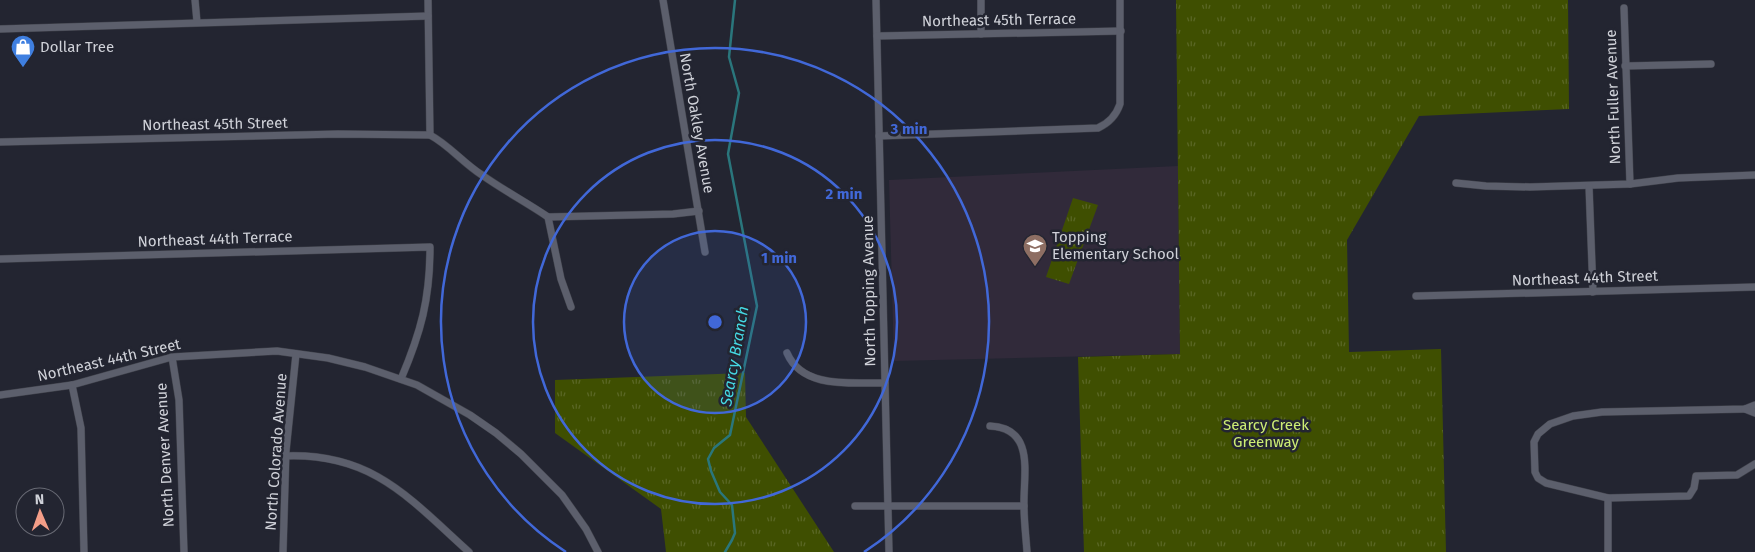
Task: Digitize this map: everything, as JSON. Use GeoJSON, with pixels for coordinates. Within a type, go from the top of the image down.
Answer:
{"type":"FeatureCollection","features":[{"type":"Feature","properties":{"kind":"street"},"geometry":{"type":"LineString","coordinates":[[196,0],[197,22]]}},
{"type":"Feature","properties":{"kind":"street"},"geometry":{"type":"LineString","coordinates":[[428,0],[430,135],[443,142],[481,175],[548,217],[699,212]]}},
{"type":"Feature","properties":{"kind":"street","name":"North Oakley Avenue"},"geometry":{"type":"LineString","coordinates":[[663,0],[705,252]]}},
{"type":"Feature","properties":{"kind":"street","name":"North Topping Avenue"},"geometry":{"type":"LineString","coordinates":[[876,0],[889,552]]}},
{"type":"Feature","properties":{"kind":"street"},"geometry":{"type":"LineString","coordinates":[[980,0],[981,34]]}},
{"type":"Feature","properties":{"kind":"street"},"geometry":{"type":"LineString","coordinates":[[880,136],[1098,128],[1103,126],[1115,114],[1120,104],[1120,0]]}},
{"type":"Feature","properties":{"kind":"street","name":"North Fuller Avenue"},"geometry":{"type":"LineString","coordinates":[[1624,8],[1630,184]]}},
{"type":"Feature","properties":{"kind":"street"},"geometry":{"type":"LineString","coordinates":[[0,29],[428,16]]}},
{"type":"Feature","properties":{"kind":"street","name":"Northeast 45th Terrace"},"geometry":{"type":"LineString","coordinates":[[877,36],[1121,32]]}},
{"type":"Feature","properties":{"kind":"street"},"geometry":{"type":"LineString","coordinates":[[1625,66],[1711,64]]}},
{"type":"Feature","properties":{"kind":"street","name":"Northeast 45th Street"},"geometry":{"type":"LineString","coordinates":[[0,142],[338,134],[430,135]]}},
{"type":"Feature","properties":{"kind":"street"},"geometry":{"type":"LineString","coordinates":[[1456,183],[1530,187],[1589,186],[1630,184],[1678,178],[1755,175]]}},
{"type":"Feature","properties":{"kind":"street"},"geometry":{"type":"LineString","coordinates":[[1589,186],[1593,292]]}},
{"type":"Feature","properties":{"kind":"street"},"geometry":{"type":"LineString","coordinates":[[548,217],[561,279],[571,307]]}},
{"type":"Feature","properties":{"kind":"street","name":"Northeast 44th Terrace"},"geometry":{"type":"LineString","coordinates":[[0,259],[430,247],[429,283],[424,318],[400,379]]}},
{"type":"Feature","properties":{"kind":"street","name":"Northeast 44th Street"},"geometry":{"type":"LineString","coordinates":[[1416,296],[1755,287]]}},
{"type":"Feature","properties":{"kind":"street","name":"Northeast 44th Street"},"geometry":{"type":"LineString","coordinates":[[0,395],[72,385],[172,357],[277,351],[342,361],[365,367],[417,385],[482,423],[521,454],[562,495],[586,529],[598,552]]}},
{"type":"Feature","properties":{"kind":"street"},"geometry":{"type":"LineString","coordinates":[[786,353],[801,370],[828,382],[886,383]]}},
{"type":"Feature","properties":{"kind":"street","name":"North Colorado Avenue"},"geometry":{"type":"LineString","coordinates":[[284,552],[286,456],[296,354]]}},
{"type":"Feature","properties":{"kind":"street","name":"North Denver Avenue"},"geometry":{"type":"LineString","coordinates":[[172,357],[179,400],[184,552]]}},
{"type":"Feature","properties":{"kind":"street"},"geometry":{"type":"LineString","coordinates":[[72,385],[81,428],[84,552]]}},
{"type":"Feature","properties":{"kind":"street"},"geometry":{"type":"LineString","coordinates":[[1755,405],[1745,409],[1602,412],[1573,416],[1550,424],[1538,434],[1534,442],[1535,472],[1538,478],[1546,483],[1608,498],[1689,496],[1694,488],[1696,476],[1737,475],[1755,464]]}},
{"type":"Feature","properties":{"kind":"street"},"geometry":{"type":"LineString","coordinates":[[1745,409],[1755,413]]}},
{"type":"Feature","properties":{"kind":"street"},"geometry":{"type":"LineString","coordinates":[[990,426],[998,426],[1011,431],[1021,444],[1026,460],[1024,506],[1027,552]]}},
{"type":"Feature","properties":{"kind":"street"},"geometry":{"type":"LineString","coordinates":[[286,456],[303,455],[336,460],[353,464],[373,473],[403,493],[469,552]]}},
{"type":"Feature","properties":{"kind":"street"},"geometry":{"type":"LineString","coordinates":[[1608,498],[1608,552]]}},
{"type":"Feature","properties":{"kind":"street"},"geometry":{"type":"LineString","coordinates":[[855,506],[1024,506]]}},
{"type":"Feature","properties":{"kind":"shaded area","name":"Topping Elementary School"},"geometry":{"type":"Polygon","coordinates":[[[1178,166],[1180,354],[894,361],[889,180],[1178,166]]]}},
{"type":"Feature","properties":{"kind":"green space","name":"Searcy Creek Greenway"},"geometry":{"type":"Polygon","coordinates":[[[1176,0],[1568,0],[1569,109],[1419,116],[1347,240],[1349,352],[1441,349],[1446,552],[1084,552],[1078,357],[1180,354],[1176,0]]]}},
{"type":"Feature","properties":{"kind":"green space"},"geometry":{"type":"Polygon","coordinates":[[[1073,198],[1098,205],[1069,284],[1046,277],[1073,198]]]}},
{"type":"Feature","properties":{"kind":"green space"},"geometry":{"type":"Polygon","coordinates":[[[745,373],[746,417],[834,552],[666,552],[661,509],[555,433],[555,380],[745,373]]]}},
{"type":"Feature","properties":{"kind":"waterway","name":"Searcy Branch"},"geometry":{"type":"LineString","coordinates":[[725,552],[735,533],[732,505],[720,492],[708,459],[714,448],[730,435],[757,306],[728,154],[739,93],[729,57],[735,0]]}},
{"type":"Feature","properties":{"kind":"place","name":"Dollar Tree"},"geometry":{"type":"Point","coordinates":[23,68]}},
{"type":"Feature","properties":{"kind":"place","name":"Topping Elementary School"},"geometry":{"type":"Point","coordinates":[1035,267]}}]}
